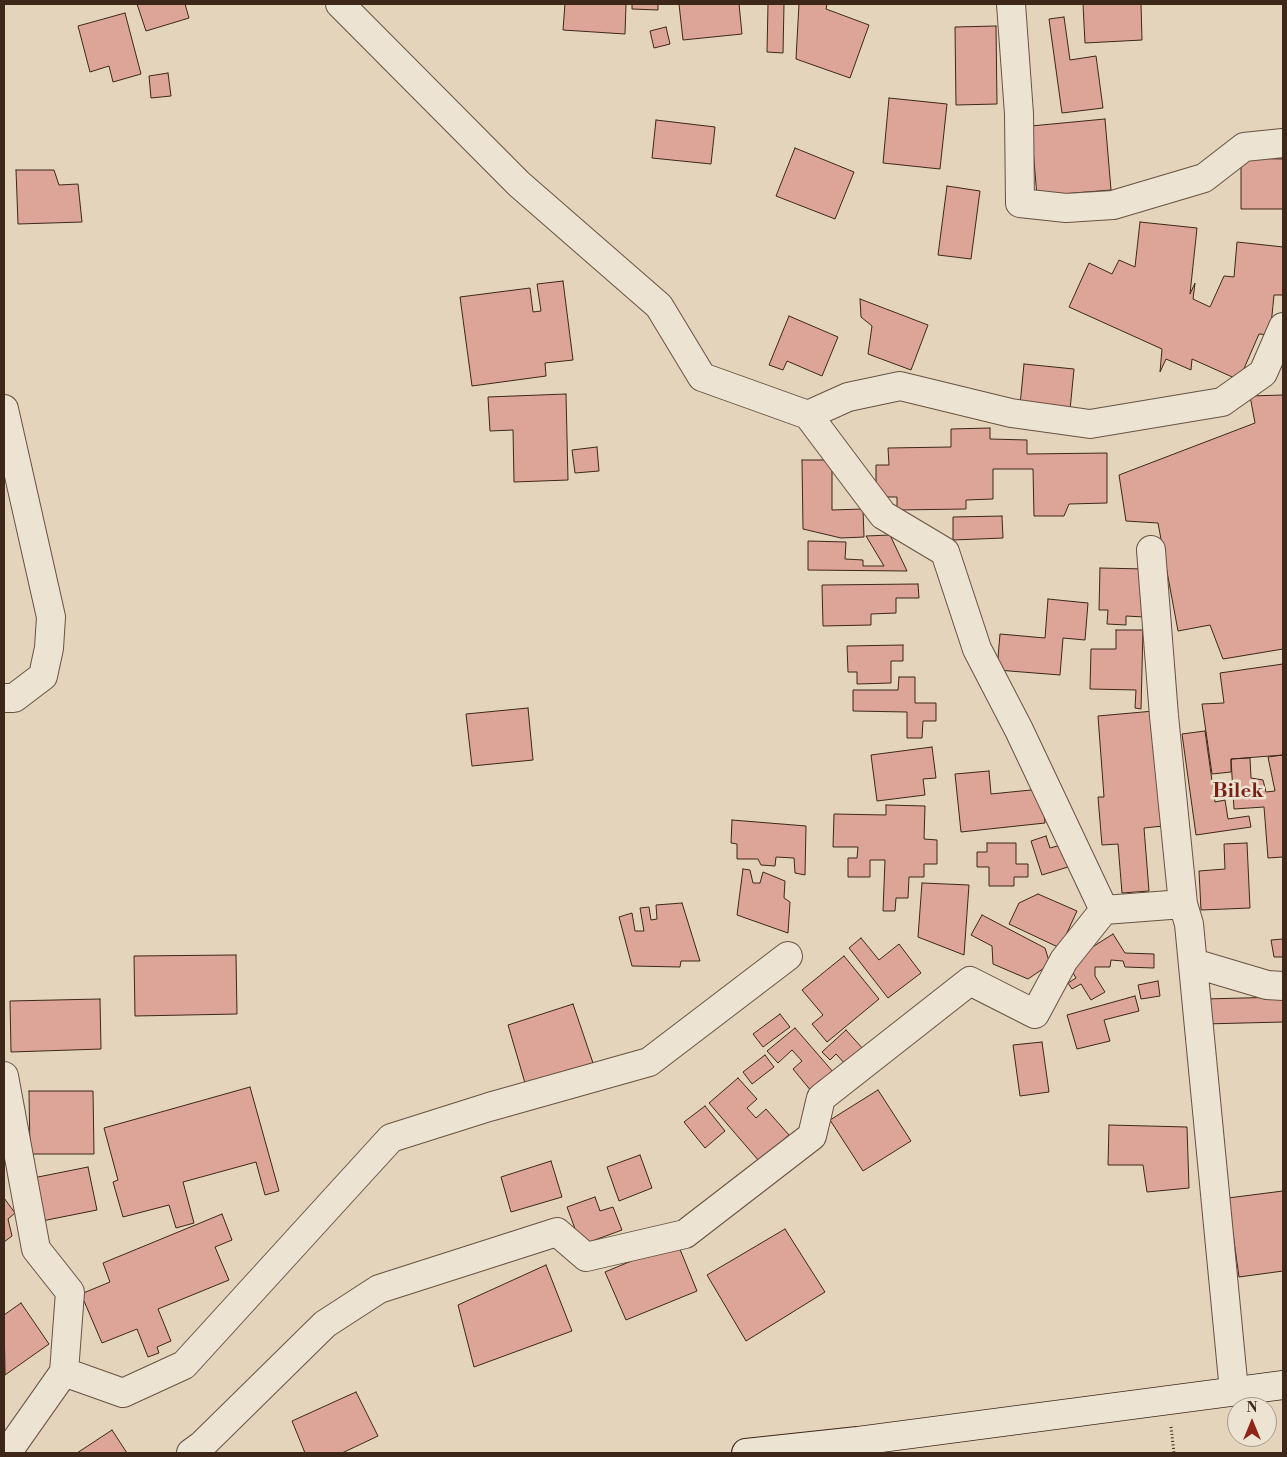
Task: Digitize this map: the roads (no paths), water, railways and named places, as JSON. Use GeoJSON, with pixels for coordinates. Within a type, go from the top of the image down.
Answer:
{"type":"FeatureCollection","features":[{"type":"Feature","properties":{"kind":"street"},"geometry":{"type":"LineString","coordinates":[[340,4],[519,184],[659,306],[702,377],[808,415],[883,515],[945,552],[977,649],[1019,730],[1104,910]]}},
{"type":"Feature","properties":{"kind":"street"},"geometry":{"type":"LineString","coordinates":[[1010,4],[1019,114],[1020,203],[1066,208],[1113,205],[1204,178],[1244,147],[1283,143]]}},
{"type":"Feature","properties":{"kind":"street"},"geometry":{"type":"LineString","coordinates":[[808,415],[848,396],[900,386],[1011,413],[1090,424],[1222,402],[1262,373],[1283,327]]}},
{"type":"Feature","properties":{"kind":"street"},"geometry":{"type":"LineString","coordinates":[[4,409],[51,617],[49,648],[43,676],[14,698],[4,698]]}},
{"type":"Feature","properties":{"kind":"street"},"geometry":{"type":"LineString","coordinates":[[1151,550],[1164,716],[1183,904],[1189,924],[1234,1391]]}},
{"type":"Feature","properties":{"kind":"street"},"geometry":{"type":"LineString","coordinates":[[191,1453],[202,1445],[325,1324],[379,1289],[557,1232],[586,1257],[684,1234],[812,1136],[821,1098],[970,981],[1035,1014],[1064,960],[1104,910],[1183,904]]}},
{"type":"Feature","properties":{"kind":"street"},"geometry":{"type":"LineString","coordinates":[[64,1372],[122,1393],[184,1365],[391,1138],[489,1107],[649,1062],[788,956]]}},
{"type":"Feature","properties":{"kind":"street"},"geometry":{"type":"LineString","coordinates":[[1193,963],[1267,985],[1283,986]]}},
{"type":"Feature","properties":{"kind":"street"},"geometry":{"type":"LineString","coordinates":[[4,1076],[36,1248],[70,1292],[64,1372],[7,1441]]}},
{"type":"Feature","properties":{"kind":"street"},"geometry":{"type":"LineString","coordinates":[[746,1453],[868,1440],[1283,1385]]}},
{"type":"Feature","properties":{"kind":"district","name":"Bilek"},"geometry":{"type":"Point","coordinates":[1238,792]}}]}
